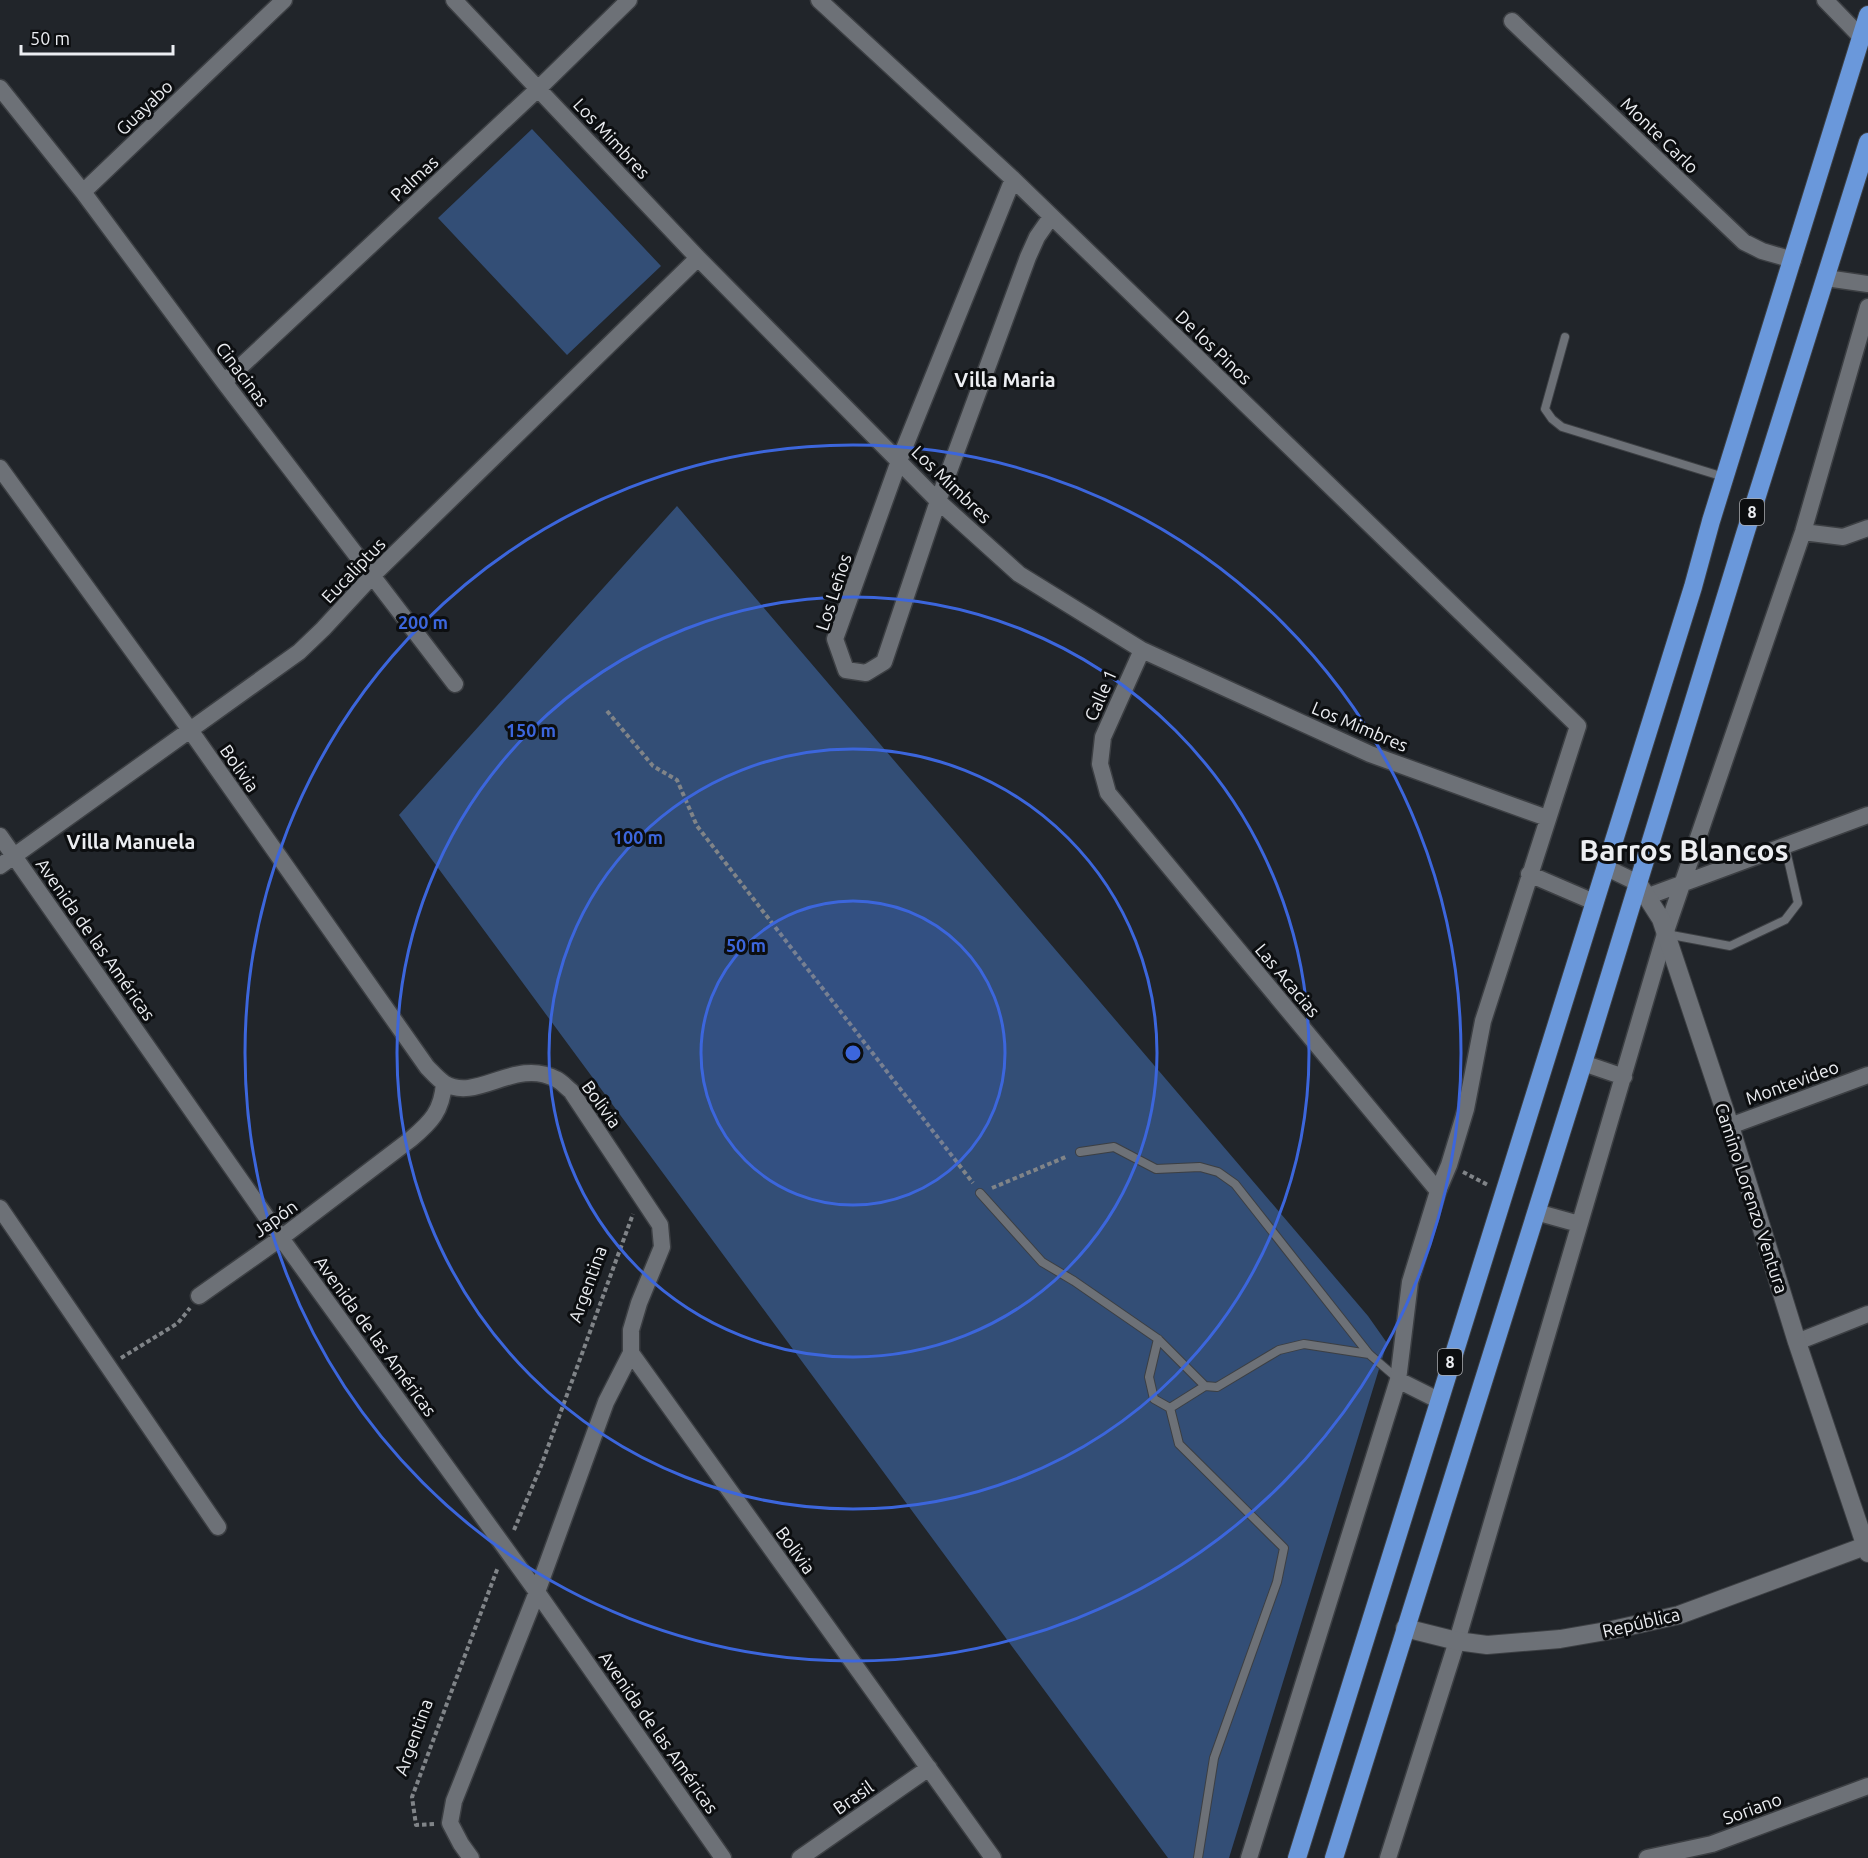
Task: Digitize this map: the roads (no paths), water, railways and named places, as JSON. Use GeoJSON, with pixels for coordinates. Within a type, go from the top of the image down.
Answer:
{"type":"FeatureCollection","features":[{"type":"Feature","properties":{"kind":"highway","name":"8"},"geometry":{"type":"LineString","coordinates":[[1297,1858],[1693,587],[1868,15]]}},
{"type":"Feature","properties":{"kind":"highway","name":"8"},"geometry":{"type":"LineString","coordinates":[[1334,1858],[1583,1063],[1642,890],[1868,142]]}},
{"type":"Feature","properties":{"kind":"street","name":"Guayabo"},"geometry":{"type":"LineString","coordinates":[[83,192],[284,0]]}},
{"type":"Feature","properties":{"kind":"street","name":"Los Mimbres"},"geometry":{"type":"LineString","coordinates":[[454,0],[698,258],[938,501],[1019,574],[1142,650],[1370,754],[1547,818]]}},
{"type":"Feature","properties":{"kind":"street","name":"Palmas"},"geometry":{"type":"LineString","coordinates":[[224,382],[539,88],[629,0]]}},
{"type":"Feature","properties":{"kind":"street","name":"De los Pinos"},"geometry":{"type":"LineString","coordinates":[[819,0],[1013,179],[1578,726],[1547,818]]}},
{"type":"Feature","properties":{"kind":"street"},"geometry":{"type":"LineString","coordinates":[[1825,0],[1861,37]]}},
{"type":"Feature","properties":{"kind":"street","name":"Monte Carlo"},"geometry":{"type":"LineString","coordinates":[[1512,21],[1744,242],[1792,261]]}},
{"type":"Feature","properties":{"kind":"street","name":"Cinacinas"},"geometry":{"type":"LineString","coordinates":[[0,88],[83,192],[224,382],[455,684]]}},
{"type":"Feature","properties":{"kind":"street","name":"Los Leños"},"geometry":{"type":"LineString","coordinates":[[1013,179],[899,461],[835,639],[846,670],[866,673],[884,662],[938,501],[1028,257],[1037,237],[1051,217]]}},
{"type":"Feature","properties":{"kind":"street","name":"Eucaliptus"},"geometry":{"type":"LineString","coordinates":[[0,866],[299,652],[373,575],[698,258]]}},
{"type":"Feature","properties":{"kind":"street"},"geometry":{"type":"LineString","coordinates":[[1826,278],[1868,284]]}},
{"type":"Feature","properties":{"kind":"street"},"geometry":{"type":"LineString","coordinates":[[1388,1858],[1457,1641],[1665,934],[1803,532],[1868,307]]}},
{"type":"Feature","properties":{"kind":"street","name":"Bolivia"},"geometry":{"type":"LineString","coordinates":[[0,468],[190,730],[427,1067],[444,1083],[458,1088],[477,1088],[514,1073],[533,1073],[556,1079],[571,1091],[660,1225],[662,1247],[639,1303],[631,1330],[631,1353],[993,1858]]}},
{"type":"Feature","properties":{"kind":"street"},"geometry":{"type":"LineString","coordinates":[[1803,532],[1843,537],[1868,528]]}},
{"type":"Feature","properties":{"kind":"street","name":"Calle 1"},"geometry":{"type":"LineString","coordinates":[[1108,793],[1100,764],[1103,737],[1142,650]]}},
{"type":"Feature","properties":{"kind":"street","name":"Las Acacias"},"geometry":{"type":"LineString","coordinates":[[1108,793],[1438,1191]]}},
{"type":"Feature","properties":{"kind":"street"},"geometry":{"type":"LineString","coordinates":[[1605,867],[1642,890],[1684,883],[1868,815]]}},
{"type":"Feature","properties":{"kind":"street"},"geometry":{"type":"LineString","coordinates":[[1249,1858],[1398,1380],[1410,1282],[1466,1109],[1483,1021],[1547,818]]}},
{"type":"Feature","properties":{"kind":"street","name":"Avenida de las Américas"},"geometry":{"type":"LineString","coordinates":[[0,836],[281,1238],[506,1548],[723,1858]]}},
{"type":"Feature","properties":{"kind":"street"},"geometry":{"type":"LineString","coordinates":[[1530,874],[1594,902]]}},
{"type":"Feature","properties":{"kind":"street","name":"Camino Lorenzo Ventura"},"geometry":{"type":"LineString","coordinates":[[1642,890],[1661,919],[1730,1126],[1797,1342],[1867,1548]]}},
{"type":"Feature","properties":{"kind":"street"},"geometry":{"type":"LineString","coordinates":[[1583,1063],[1624,1077]]}},
{"type":"Feature","properties":{"kind":"street","name":"Montevideo"},"geometry":{"type":"LineString","coordinates":[[1730,1126],[1868,1076]]}},
{"type":"Feature","properties":{"kind":"street","name":"Japón"},"geometry":{"type":"LineString","coordinates":[[199,1296],[281,1238],[431,1122],[442,1100],[444,1083]]}},
{"type":"Feature","properties":{"kind":"street"},"geometry":{"type":"LineString","coordinates":[[0,1208],[219,1527]]}},
{"type":"Feature","properties":{"kind":"street"},"geometry":{"type":"LineString","coordinates":[[1536,1212],[1579,1224]]}},
{"type":"Feature","properties":{"kind":"street"},"geometry":{"type":"LineString","coordinates":[[1797,1342],[1868,1314]]}},
{"type":"Feature","properties":{"kind":"street"},"geometry":{"type":"LineString","coordinates":[[471,1858],[450,1823],[454,1801],[537,1592],[606,1402],[631,1353]]}},
{"type":"Feature","properties":{"kind":"street"},"geometry":{"type":"LineString","coordinates":[[1398,1380],[1438,1400]]}},
{"type":"Feature","properties":{"kind":"street","name":"República"},"geometry":{"type":"LineString","coordinates":[[1405,1628],[1457,1641],[1487,1645],[1560,1639],[1679,1615],[1867,1548]]}},
{"type":"Feature","properties":{"kind":"street","name":"Brasil"},"geometry":{"type":"LineString","coordinates":[[800,1858],[929,1768]]}},
{"type":"Feature","properties":{"kind":"street","name":"Soriano"},"geometry":{"type":"LineString","coordinates":[[1647,1858],[1712,1844],[1868,1786]]}},
{"type":"Feature","properties":{"kind":"lane"},"geometry":{"type":"LineString","coordinates":[[1565,337],[1545,409],[1552,419],[1562,427],[1725,478]]}},
{"type":"Feature","properties":{"kind":"lane"},"geometry":{"type":"LineString","coordinates":[[1665,934],[1730,946],[1785,920],[1798,903],[1785,846]]}},
{"type":"Feature","properties":{"kind":"lane"},"geometry":{"type":"LineString","coordinates":[[1080,1152],[1114,1147],[1156,1169],[1200,1167],[1218,1172],[1227,1178],[1235,1184],[1368,1354],[1398,1380]]}},
{"type":"Feature","properties":{"kind":"lane"},"geometry":{"type":"LineString","coordinates":[[980,1193],[1042,1262],[1074,1281],[1158,1339],[1205,1386]]}},
{"type":"Feature","properties":{"kind":"lane"},"geometry":{"type":"LineString","coordinates":[[1158,1339],[1149,1377],[1154,1399],[1170,1408],[1179,1443],[1284,1548],[1277,1582],[1214,1758],[1198,1858]]}},
{"type":"Feature","properties":{"kind":"lane"},"geometry":{"type":"LineString","coordinates":[[1170,1408],[1205,1386],[1217,1386],[1279,1350],[1304,1344],[1368,1354]]}},
{"type":"Feature","properties":{"kind":"district","name":"Villa Maria"},"geometry":{"type":"Point","coordinates":[1005,379]}},
{"type":"Feature","properties":{"kind":"district","name":"Villa Manuela"},"geometry":{"type":"Point","coordinates":[131,841]}},
{"type":"Feature","properties":{"kind":"district","name":"Barros Blancos"},"geometry":{"type":"Point","coordinates":[1684,850]}}]}
